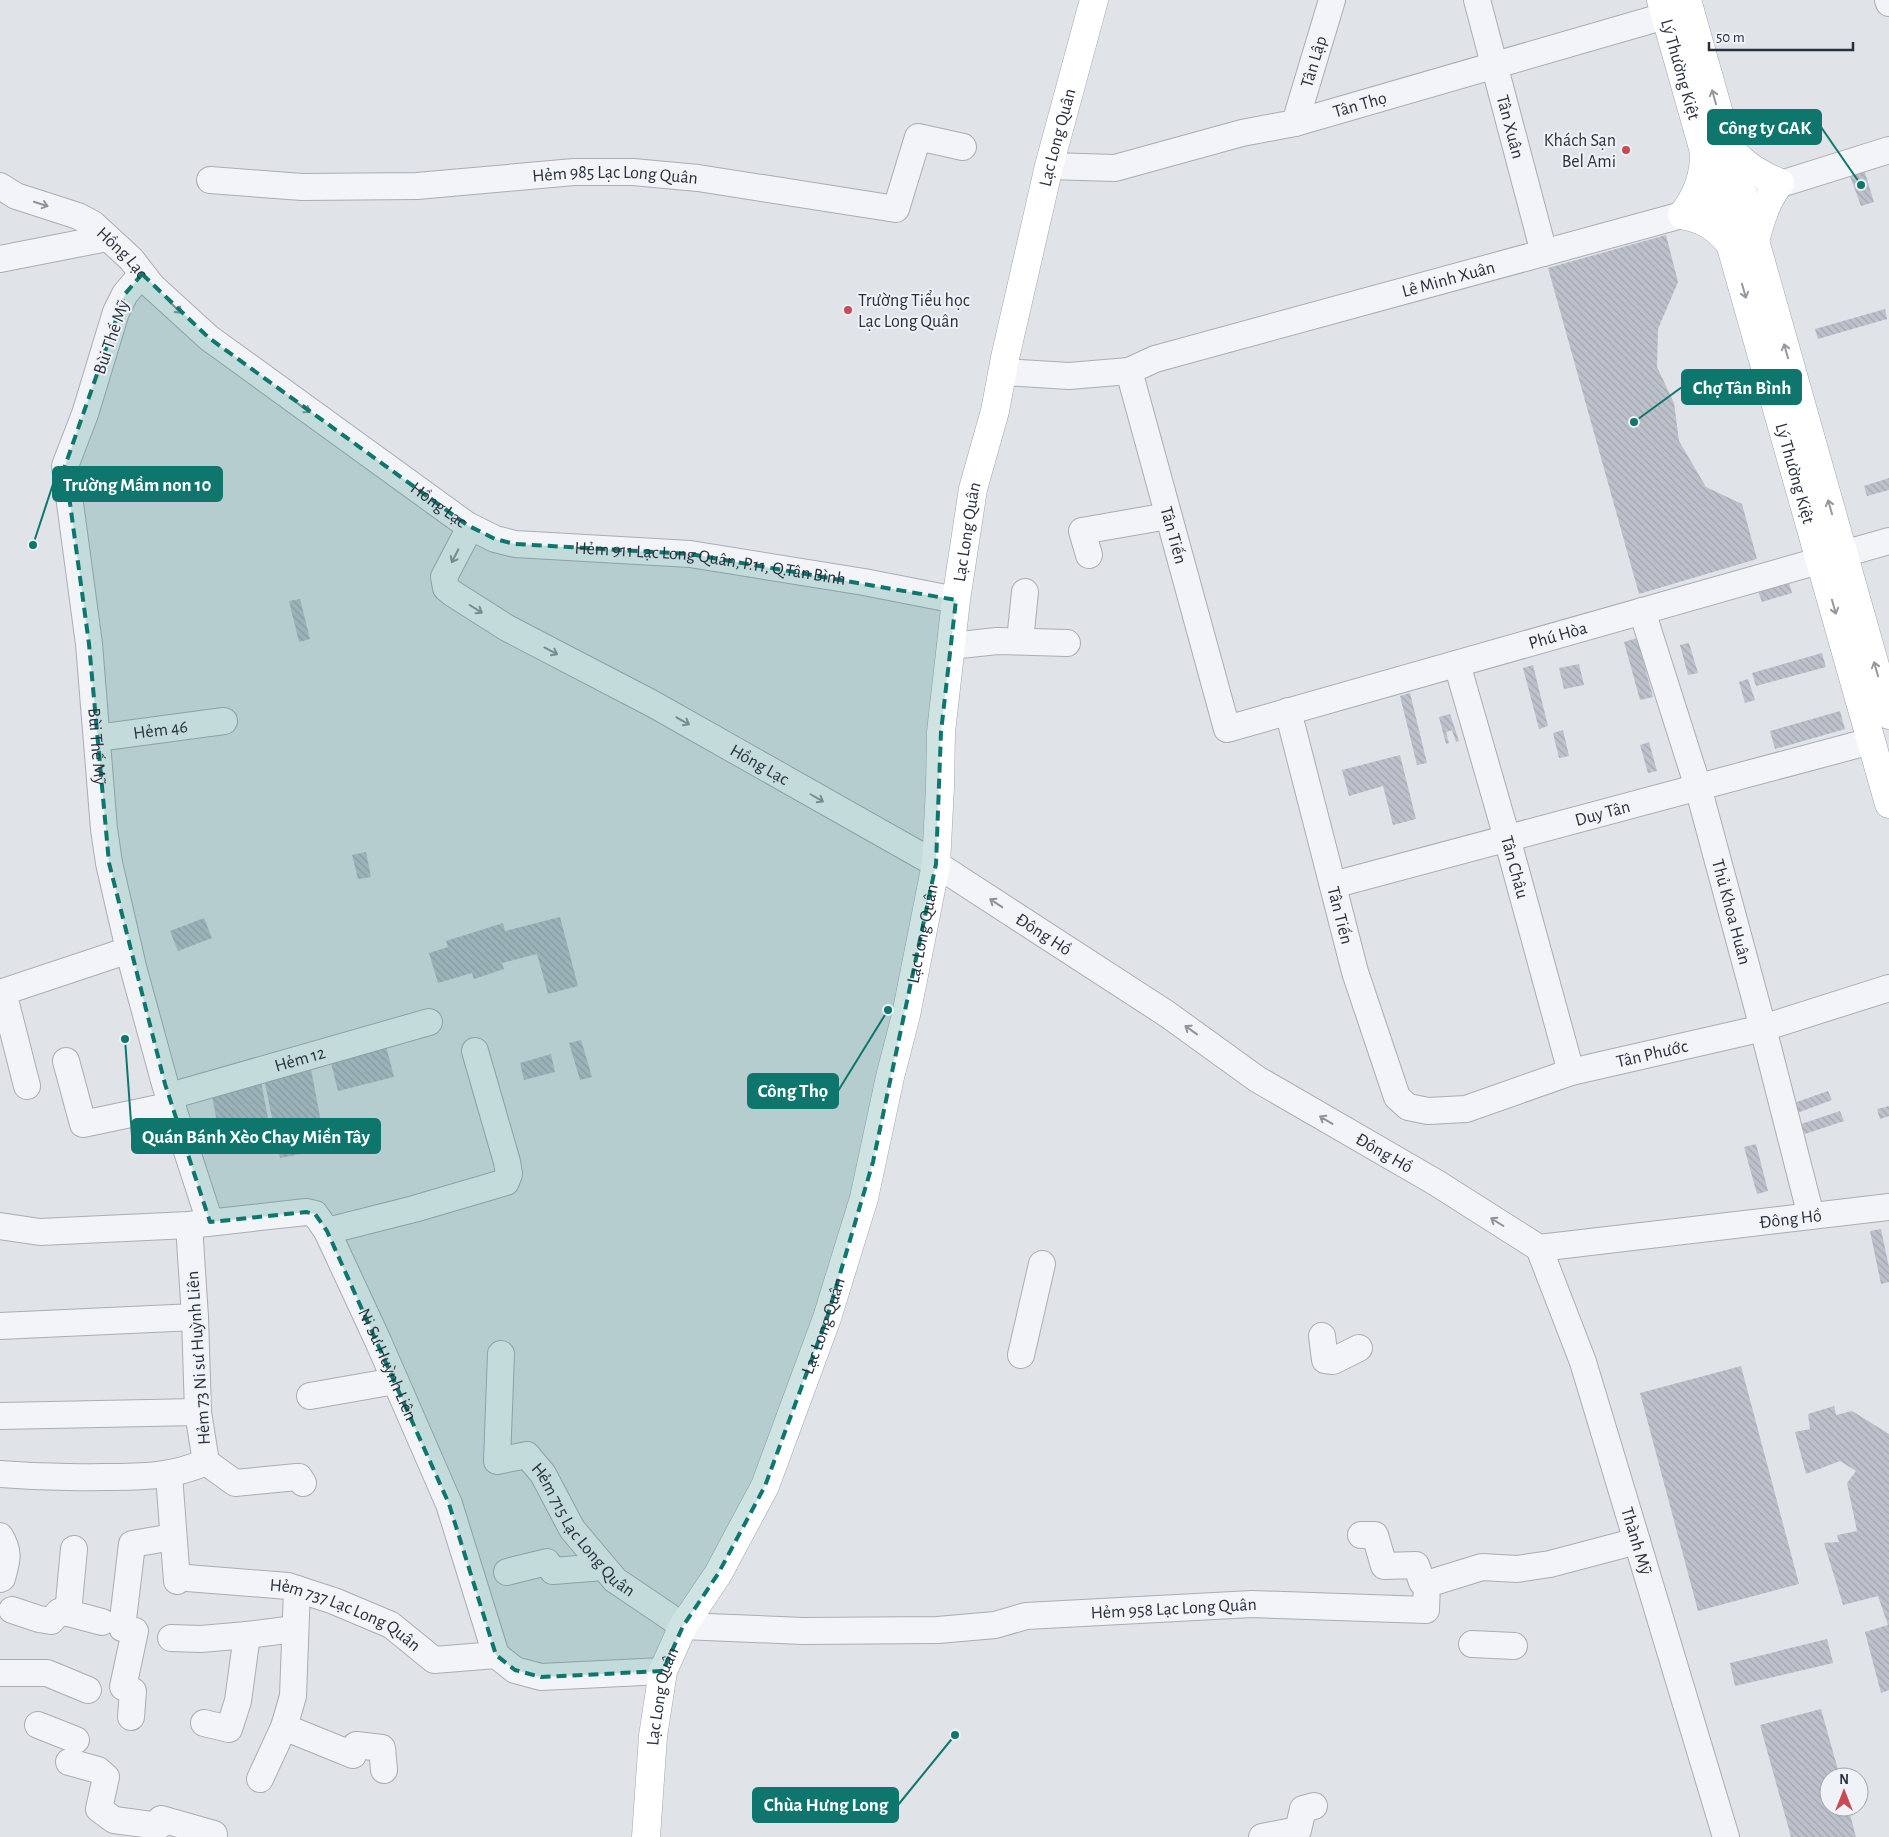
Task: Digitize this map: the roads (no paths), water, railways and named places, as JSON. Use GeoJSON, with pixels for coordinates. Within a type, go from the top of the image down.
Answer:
{"type":"FeatureCollection","features":[{"type":"Feature","properties":{"kind":"main road","name":"Lạc Long Quân"},"geometry":{"type":"LineString","coordinates":[[646,1837],[653,1736],[664,1671],[683,1626],[718,1574],[764,1486],[791,1418],[826,1318],[864,1198],[873,1162],[890,1077],[906,1015],[936,864],[941,732],[956,600],[973,489],[995,411],[1002,372],[1049,166],[1094,0]]}},
{"type":"Feature","properties":{"kind":"main road","name":"Lý Thường Kiệt"},"geometry":{"type":"LineString","coordinates":[[1671,5],[1716,148],[1832,557],[1871,741],[1889,804]]}},
{"type":"Feature","properties":{"kind":"main road"},"geometry":{"type":"LineString","coordinates":[[1716,148],[1780,183],[1769,197],[1764,209],[1743,243],[1711,224],[1700,219],[1682,215],[1692,202],[1698,190],[1703,172],[1716,148]]}},
{"type":"Feature","properties":{"kind":"main road","name":"Lý Thường Kiệt"},"geometry":{"type":"LineString","coordinates":[[1832,557],[1889,716]]}},
{"type":"Feature","properties":{"kind":"street","name":"Tân Lập"},"geometry":{"type":"LineString","coordinates":[[1295,123],[1332,0]]}},
{"type":"Feature","properties":{"kind":"street","name":"Tân Xuân"},"geometry":{"type":"LineString","coordinates":[[1477,0],[1544,252]]}},
{"type":"Feature","properties":{"kind":"street","name":"Tân Thọ"},"geometry":{"type":"LineString","coordinates":[[1049,166],[1115,168],[1242,134],[1295,123],[1494,64],[1671,5]]}},
{"type":"Feature","properties":{"kind":"street","name":"Hẻm 985 Lạc Long Quân"},"geometry":{"type":"LineString","coordinates":[[210,180],[302,187],[417,186],[574,172],[633,172],[698,178],[896,209],[918,137],[963,147]]}},
{"type":"Feature","properties":{"kind":"street","name":"Lê Minh Xuân"},"geometry":{"type":"LineString","coordinates":[[1002,372],[1069,376],[1129,371],[1154,359],[1682,215],[1889,150]]}},
{"type":"Feature","properties":{"kind":"street","name":"Hồng Lạc"},"geometry":{"type":"LineString","coordinates":[[0,186],[16,196],[85,219],[131,259],[152,286],[209,338],[467,525],[467,533],[444,577],[446,588],[452,593],[507,628],[653,704],[936,864]]}},
{"type":"Feature","properties":{"kind":"street"},"geometry":{"type":"LineString","coordinates":[[0,259],[107,238]]}},
{"type":"Feature","properties":{"kind":"street","name":"Bùi Thế Mỹ"},"geometry":{"type":"LineString","coordinates":[[142,274],[125,294],[116,312],[85,414],[65,466],[89,644],[104,830],[109,863],[129,950],[171,1101],[200,1224]]}},
{"type":"Feature","properties":{"kind":"street","name":"Tân Tiến"},"geometry":{"type":"LineString","coordinates":[[1129,371],[1227,729]]}},
{"type":"Feature","properties":{"kind":"street"},"geometry":{"type":"LineString","coordinates":[[1089,555],[1082,531],[1168,516]]}},
{"type":"Feature","properties":{"kind":"street","name":"Hẻm 911 Lạc Long Quân, P.11, Q.Tân Bình"},"geometry":{"type":"LineString","coordinates":[[467,525],[495,539],[515,544],[690,554],[864,582],[956,600]]}},
{"type":"Feature","properties":{"kind":"street","name":"Phú Hòa"},"geometry":{"type":"LineString","coordinates":[[1227,729],[1889,541]]}},
{"type":"Feature","properties":{"kind":"street"},"geometry":{"type":"LineString","coordinates":[[1020,641],[1026,592]]}},
{"type":"Feature","properties":{"kind":"street","name":"Thủ Khoa Huân"},"geometry":{"type":"LineString","coordinates":[[1642,611],[1698,787],[1811,1216]]}},
{"type":"Feature","properties":{"kind":"street"},"geometry":{"type":"LineString","coordinates":[[951,646],[998,641],[1067,642]]}},
{"type":"Feature","properties":{"kind":"street","name":"Tân Châu"},"geometry":{"type":"LineString","coordinates":[[1457,664],[1508,838],[1571,1072]]}},
{"type":"Feature","properties":{"kind":"street","name":"Tân Tiến"},"geometry":{"type":"LineString","coordinates":[[1288,711],[1355,972],[1397,1097],[1408,1107],[1413,1108]]}},
{"type":"Feature","properties":{"kind":"street","name":"Hẻm 46"},"geometry":{"type":"LineString","coordinates":[[97,738],[224,720]]}},
{"type":"Feature","properties":{"kind":"street","name":"Duy Tân"},"geometry":{"type":"LineString","coordinates":[[1333,886],[1871,741]]}},
{"type":"Feature","properties":{"kind":"street","name":"Đông Hồ"},"geometry":{"type":"LineString","coordinates":[[936,864],[1168,1014],[1258,1079],[1435,1182],[1539,1248],[1889,1207]]}},
{"type":"Feature","properties":{"kind":"street"},"geometry":{"type":"LineString","coordinates":[[27,1086],[2,992],[129,950]]}},
{"type":"Feature","properties":{"kind":"street","name":"Tân Phước"},"geometry":{"type":"LineString","coordinates":[[1413,1108],[1428,1111],[1466,1109],[1571,1072],[1763,1028],[1889,988]]}},
{"type":"Feature","properties":{"kind":"street","name":"Hẻm 12"},"geometry":{"type":"LineString","coordinates":[[66,1061],[83,1124],[171,1101],[429,1022]]}},
{"type":"Feature","properties":{"kind":"street"},"geometry":{"type":"LineString","coordinates":[[327,1231],[414,1209],[506,1182],[509,1174],[507,1162],[475,1051]]}},
{"type":"Feature","properties":{"kind":"street","name":"Ni Sư Huỳnh Liên"},"geometry":{"type":"LineString","coordinates":[[0,1226],[40,1232],[200,1224],[306,1212],[315,1214],[327,1231],[449,1504],[496,1655]]}},
{"type":"Feature","properties":{"kind":"street","name":"Hẻm 73 Ni sư Huỳnh Liên"},"geometry":{"type":"LineString","coordinates":[[0,1474],[49,1478],[140,1477],[188,1470],[206,1462],[198,1412],[195,1317],[200,1224]]}},
{"type":"Feature","properties":{"kind":"street","name":"Thành Mỹ"},"geometry":{"type":"LineString","coordinates":[[1539,1248],[1583,1362],[1726,1837]]}},
{"type":"Feature","properties":{"kind":"street"},"geometry":{"type":"LineString","coordinates":[[1021,1355],[1042,1264]]}},
{"type":"Feature","properties":{"kind":"street"},"geometry":{"type":"LineString","coordinates":[[0,1326],[195,1317]]}},
{"type":"Feature","properties":{"kind":"street"},"geometry":{"type":"LineString","coordinates":[[1322,1336],[1326,1360],[1333,1361],[1360,1348]]}},
{"type":"Feature","properties":{"kind":"street","name":"Hẻm 715 Lạc Long Quân"},"geometry":{"type":"LineString","coordinates":[[501,1354],[497,1461],[527,1455],[543,1474],[572,1529],[603,1567],[615,1580],[683,1626]]}},
{"type":"Feature","properties":{"kind":"street"},"geometry":{"type":"LineString","coordinates":[[310,1396],[395,1381]]}},
{"type":"Feature","properties":{"kind":"street"},"geometry":{"type":"LineString","coordinates":[[0,1416],[198,1412]]}},
{"type":"Feature","properties":{"kind":"street"},"geometry":{"type":"LineString","coordinates":[[206,1462],[235,1483],[297,1477],[303,1483]]}},
{"type":"Feature","properties":{"kind":"street"},"geometry":{"type":"LineString","coordinates":[[131,1718],[133,1691],[123,1687],[119,1627],[132,1544],[173,1537],[169,1474]]}},
{"type":"Feature","properties":{"kind":"street"},"geometry":{"type":"LineString","coordinates":[[1361,1535],[1375,1535],[1384,1566],[1416,1565],[1422,1582],[1427,1584],[1482,1567],[1517,1569],[1550,1564],[1637,1541]]}},
{"type":"Feature","properties":{"kind":"street"},"geometry":{"type":"LineString","coordinates":[[0,1536],[6,1546],[8,1558],[2,1578],[0,1579]]}},
{"type":"Feature","properties":{"kind":"street","name":"Hẻm 737 Lạc Long Quân"},"geometry":{"type":"LineString","coordinates":[[173,1537],[182,1579],[288,1586],[334,1601],[391,1625],[434,1660],[496,1655]]}},
{"type":"Feature","properties":{"kind":"street"},"geometry":{"type":"LineString","coordinates":[[68,1613],[74,1549]]}},
{"type":"Feature","properties":{"kind":"street"},"geometry":{"type":"LineString","coordinates":[[507,1572],[547,1562],[553,1571],[603,1567]]}},
{"type":"Feature","properties":{"kind":"street","name":"Hẻm 958 Lạc Long Quân"},"geometry":{"type":"LineString","coordinates":[[683,1626],[803,1630],[938,1630],[995,1625],[1026,1616],[1230,1605],[1426,1610],[1427,1584]]}},
{"type":"Feature","properties":{"kind":"street"},"geometry":{"type":"LineString","coordinates":[[260,1779],[284,1727],[293,1696],[297,1589]]}},
{"type":"Feature","properties":{"kind":"street"},"geometry":{"type":"LineString","coordinates":[[12,1610],[50,1621],[59,1612],[68,1613],[119,1627]]}},
{"type":"Feature","properties":{"kind":"street"},"geometry":{"type":"LineString","coordinates":[[171,1638],[201,1639],[296,1629]]}},
{"type":"Feature","properties":{"kind":"street"},"geometry":{"type":"LineString","coordinates":[[204,1724],[229,1729],[238,1701],[247,1635]]}},
{"type":"Feature","properties":{"kind":"street"},"geometry":{"type":"LineString","coordinates":[[1472,1644],[1514,1646]]}},
{"type":"Feature","properties":{"kind":"street"},"geometry":{"type":"LineString","coordinates":[[496,1655],[516,1670],[541,1677],[664,1671]]}},
{"type":"Feature","properties":{"kind":"street"},"geometry":{"type":"LineString","coordinates":[[0,1673],[47,1673],[88,1690]]}},
{"type":"Feature","properties":{"kind":"street"},"geometry":{"type":"LineString","coordinates":[[38,1725],[106,1777],[99,1810],[114,1820],[160,1822],[214,1834],[214,1837]]}},
{"type":"Feature","properties":{"kind":"street"},"geometry":{"type":"LineString","coordinates":[[284,1727],[353,1755],[356,1746],[382,1748],[384,1770]]}},
{"type":"Feature","properties":{"kind":"street"},"geometry":{"type":"LineString","coordinates":[[1262,1837],[1298,1830],[1302,1809],[1314,1806]]}},
{"type":"Feature","properties":{"kind":"place","name":"Khách Sạn Bel Ami"},"geometry":{"type":"Point","coordinates":[1626,150]}},
{"type":"Feature","properties":{"kind":"place","name":"Công ty GAK"},"geometry":{"type":"Point","coordinates":[1861,185]}},
{"type":"Feature","properties":{"kind":"place","name":"Trường Tiểu học Lạc Long Quân"},"geometry":{"type":"Point","coordinates":[848,310]}},
{"type":"Feature","properties":{"kind":"place","name":"Chợ Tân Bình"},"geometry":{"type":"Point","coordinates":[1634,422]}},
{"type":"Feature","properties":{"kind":"place","name":"Trường Mầm non 10"},"geometry":{"type":"Point","coordinates":[33,545]}},
{"type":"Feature","properties":{"kind":"place","name":"Công Thọ"},"geometry":{"type":"Point","coordinates":[888,1010]}},
{"type":"Feature","properties":{"kind":"place","name":"Quán Bánh Xèo Chay Miền Tây"},"geometry":{"type":"Point","coordinates":[125,1039]}},
{"type":"Feature","properties":{"kind":"place","name":"Chùa Hưng Long"},"geometry":{"type":"Point","coordinates":[955,1735]}}]}
